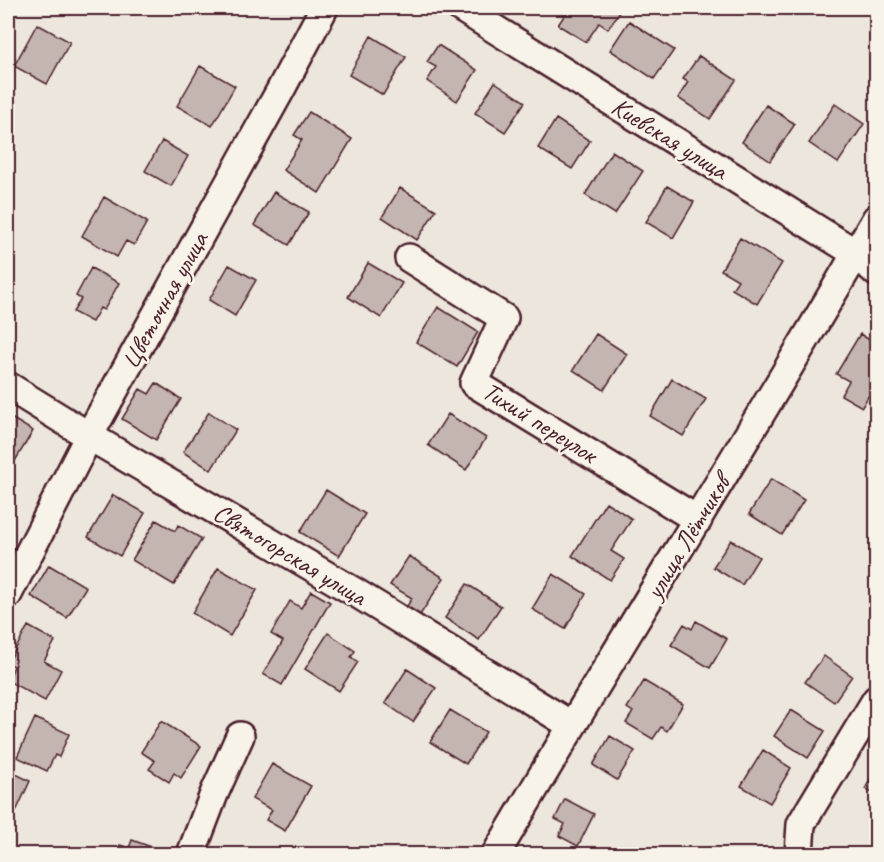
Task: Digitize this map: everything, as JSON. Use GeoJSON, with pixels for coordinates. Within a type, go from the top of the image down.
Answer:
{"type":"FeatureCollection","features":[{"type":"Feature","properties":{"kind":"street","name":"Цветочная улица"},"geometry":{"type":"LineString","coordinates":[[8,594],[89,436],[324,8]]}},
{"type":"Feature","properties":{"kind":"street","name":"Киевская улица"},"geometry":{"type":"LineString","coordinates":[[461,8],[856,254],[876,272]]}},
{"type":"Feature","properties":{"kind":"street","name":"улица Лётчиков"},"geometry":{"type":"LineString","coordinates":[[496,855],[571,725],[698,520],[876,219]]}},
{"type":"Feature","properties":{"kind":"street","name":"Тихий переулок"},"geometry":{"type":"LineString","coordinates":[[409,258],[504,318],[474,383],[698,520]]}},
{"type":"Feature","properties":{"kind":"street","name":"Святогорская улица"},"geometry":{"type":"LineString","coordinates":[[8,386],[353,591],[571,725]]}},
{"type":"Feature","properties":{"kind":"street"},"geometry":{"type":"LineString","coordinates":[[799,855],[801,824],[876,700]]}},
{"type":"Feature","properties":{"kind":"street"},"geometry":{"type":"LineString","coordinates":[[191,855],[209,805],[240,736]]}},
{"type":"Feature","properties":{"kind":"building"},"geometry":{"type":"Polygon","coordinates":[[[569,8],[622,8],[608,29],[599,23],[586,42],[558,25],[569,8]]]}},
{"type":"Feature","properties":{"kind":"building"},"geometry":{"type":"Polygon","coordinates":[[[629,21],[674,50],[654,79],[610,50],[629,21]]]}},
{"type":"Feature","properties":{"kind":"building"},"geometry":{"type":"Polygon","coordinates":[[[37,24],[70,42],[47,84],[14,66],[37,24]]]}},
{"type":"Feature","properties":{"kind":"building"},"geometry":{"type":"Polygon","coordinates":[[[371,36],[406,57],[383,95],[349,75],[371,36]]]}},
{"type":"Feature","properties":{"kind":"building"},"geometry":{"type":"Polygon","coordinates":[[[438,45],[477,70],[457,101],[427,81],[436,67],[427,62],[438,45]]]}},
{"type":"Feature","properties":{"kind":"building"},"geometry":{"type":"Polygon","coordinates":[[[699,56],[736,80],[710,119],[678,98],[688,82],[683,79],[699,56]]]}},
{"type":"Feature","properties":{"kind":"building"},"geometry":{"type":"Polygon","coordinates":[[[200,66],[235,86],[212,126],[177,106],[200,66]]]}},
{"type":"Feature","properties":{"kind":"building"},"geometry":{"type":"Polygon","coordinates":[[[495,82],[525,102],[505,132],[475,113],[495,82]]]}},
{"type":"Feature","properties":{"kind":"building"},"geometry":{"type":"Polygon","coordinates":[[[835,104],[864,124],[838,163],[809,143],[835,104]]]}},
{"type":"Feature","properties":{"kind":"building"},"geometry":{"type":"Polygon","coordinates":[[[766,105],[795,124],[770,161],[742,142],[766,105]]]}},
{"type":"Feature","properties":{"kind":"building"},"geometry":{"type":"Polygon","coordinates":[[[309,112],[352,139],[319,193],[283,170],[302,140],[294,135],[309,112]]]}},
{"type":"Feature","properties":{"kind":"building"},"geometry":{"type":"Polygon","coordinates":[[[556,119],[590,141],[572,169],[538,148],[556,119]]]}},
{"type":"Feature","properties":{"kind":"building"},"geometry":{"type":"Polygon","coordinates":[[[8,123],[15,128],[8,141],[8,123]]]}},
{"type":"Feature","properties":{"kind":"building"},"geometry":{"type":"Polygon","coordinates":[[[162,141],[188,156],[171,186],[145,171],[162,141]]]}},
{"type":"Feature","properties":{"kind":"building"},"geometry":{"type":"Polygon","coordinates":[[[612,151],[643,171],[615,214],[585,195],[612,151]]]}},
{"type":"Feature","properties":{"kind":"building"},"geometry":{"type":"Polygon","coordinates":[[[667,186],[694,202],[673,238],[646,222],[667,186]]]}},
{"type":"Feature","properties":{"kind":"building"},"geometry":{"type":"Polygon","coordinates":[[[400,188],[436,210],[417,240],[382,217],[400,188]]]}},
{"type":"Feature","properties":{"kind":"building"},"geometry":{"type":"Polygon","coordinates":[[[274,192],[309,212],[289,245],[254,225],[274,192]]]}},
{"type":"Feature","properties":{"kind":"building"},"geometry":{"type":"Polygon","coordinates":[[[104,197],[147,222],[134,245],[126,241],[117,257],[82,236],[104,197]]]}},
{"type":"Feature","properties":{"kind":"building"},"geometry":{"type":"Polygon","coordinates":[[[740,238],[782,263],[757,304],[732,289],[738,280],[721,270],[740,238]]]}},
{"type":"Feature","properties":{"kind":"building"},"geometry":{"type":"Polygon","coordinates":[[[368,263],[402,283],[381,318],[348,297],[368,263]]]}},
{"type":"Feature","properties":{"kind":"building"},"geometry":{"type":"Polygon","coordinates":[[[229,265],[256,280],[235,316],[209,300],[229,265]]]}},
{"type":"Feature","properties":{"kind":"building"},"geometry":{"type":"Polygon","coordinates":[[[91,268],[119,283],[104,310],[100,308],[92,322],[73,312],[81,299],[76,296],[91,268]]]}},
{"type":"Feature","properties":{"kind":"building"},"geometry":{"type":"Polygon","coordinates":[[[438,307],[478,332],[457,367],[416,342],[438,307]]]}},
{"type":"Feature","properties":{"kind":"building"},"geometry":{"type":"Polygon","coordinates":[[[596,334],[627,354],[604,390],[573,370],[596,334]]]}},
{"type":"Feature","properties":{"kind":"building"},"geometry":{"type":"Polygon","coordinates":[[[860,334],[876,344],[876,383],[862,407],[841,395],[849,381],[836,374],[860,334]]]}},
{"type":"Feature","properties":{"kind":"building"},"geometry":{"type":"Polygon","coordinates":[[[672,379],[706,399],[683,436],[650,416],[672,379]]]}},
{"type":"Feature","properties":{"kind":"building"},"geometry":{"type":"Polygon","coordinates":[[[156,383],[181,399],[156,440],[122,419],[140,389],[149,394],[156,383]]]}},
{"type":"Feature","properties":{"kind":"building"},"geometry":{"type":"Polygon","coordinates":[[[209,412],[236,430],[211,470],[183,452],[209,412]]]}},
{"type":"Feature","properties":{"kind":"building"},"geometry":{"type":"Polygon","coordinates":[[[448,414],[486,438],[466,470],[428,445],[448,414]]]}},
{"type":"Feature","properties":{"kind":"building"},"geometry":{"type":"Polygon","coordinates":[[[8,416],[33,431],[9,471],[8,470],[8,416]]]}},
{"type":"Feature","properties":{"kind":"building"},"geometry":{"type":"Polygon","coordinates":[[[771,479],[804,500],[782,535],[749,514],[771,479]]]}},
{"type":"Feature","properties":{"kind":"building"},"geometry":{"type":"Polygon","coordinates":[[[326,490],[365,514],[339,556],[300,532],[326,490]]]}},
{"type":"Feature","properties":{"kind":"building"},"geometry":{"type":"Polygon","coordinates":[[[113,495],[145,513],[120,556],[88,537],[113,495]]]}},
{"type":"Feature","properties":{"kind":"building"},"geometry":{"type":"Polygon","coordinates":[[[606,502],[632,519],[611,551],[624,559],[610,580],[572,556],[606,502]]]}},
{"type":"Feature","properties":{"kind":"building"},"geometry":{"type":"Polygon","coordinates":[[[156,520],[175,531],[178,525],[202,539],[174,585],[132,560],[156,520]]]}},
{"type":"Feature","properties":{"kind":"building"},"geometry":{"type":"Polygon","coordinates":[[[731,540],[759,557],[742,585],[713,567],[731,540]]]}},
{"type":"Feature","properties":{"kind":"building"},"geometry":{"type":"Polygon","coordinates":[[[409,556],[444,578],[420,615],[407,606],[412,598],[390,585],[409,556]]]}},
{"type":"Feature","properties":{"kind":"building"},"geometry":{"type":"Polygon","coordinates":[[[49,565],[86,587],[67,618],[31,596],[49,565]]]}},
{"type":"Feature","properties":{"kind":"building"},"geometry":{"type":"Polygon","coordinates":[[[218,568],[257,590],[230,636],[192,613],[218,568]]]}},
{"type":"Feature","properties":{"kind":"building"},"geometry":{"type":"Polygon","coordinates":[[[553,574],[586,594],[565,629],[532,609],[553,574]]]}},
{"type":"Feature","properties":{"kind":"building"},"geometry":{"type":"Polygon","coordinates":[[[467,584],[501,606],[479,640],[445,618],[467,584]]]}},
{"type":"Feature","properties":{"kind":"building"},"geometry":{"type":"Polygon","coordinates":[[[311,591],[330,602],[282,685],[263,674],[283,641],[271,634],[290,601],[301,608],[311,591]]]}},
{"type":"Feature","properties":{"kind":"building"},"geometry":{"type":"Polygon","coordinates":[[[696,621],[727,639],[710,668],[671,645],[684,624],[692,629],[696,621]]]}},
{"type":"Feature","properties":{"kind":"building"},"geometry":{"type":"Polygon","coordinates":[[[28,626],[55,641],[44,661],[61,670],[45,701],[8,681],[14,666],[8,663],[28,626]]]}},
{"type":"Feature","properties":{"kind":"building"},"geometry":{"type":"Polygon","coordinates":[[[328,633],[355,651],[351,657],[358,662],[339,691],[305,669],[328,633]]]}},
{"type":"Feature","properties":{"kind":"building"},"geometry":{"type":"Polygon","coordinates":[[[824,656],[852,676],[834,702],[805,682],[824,656]]]}},
{"type":"Feature","properties":{"kind":"building"},"geometry":{"type":"Polygon","coordinates":[[[407,669],[436,688],[413,722],[385,703],[407,669]]]}},
{"type":"Feature","properties":{"kind":"building"},"geometry":{"type":"Polygon","coordinates":[[[644,681],[683,704],[667,731],[661,727],[653,739],[626,723],[633,712],[627,708],[644,681]]]}},
{"type":"Feature","properties":{"kind":"building"},"geometry":{"type":"Polygon","coordinates":[[[450,710],[486,732],[466,764],[430,742],[450,710]]]}},
{"type":"Feature","properties":{"kind":"building"},"geometry":{"type":"Polygon","coordinates":[[[791,710],[825,731],[808,758],[774,736],[791,710]]]}},
{"type":"Feature","properties":{"kind":"building"},"geometry":{"type":"Polygon","coordinates":[[[35,718],[69,734],[59,757],[55,755],[47,771],[17,757],[35,718]]]}},
{"type":"Feature","properties":{"kind":"building"},"geometry":{"type":"Polygon","coordinates":[[[161,721],[201,746],[181,778],[174,773],[169,782],[149,769],[155,761],[141,752],[161,721]]]}},
{"type":"Feature","properties":{"kind":"building"},"geometry":{"type":"Polygon","coordinates":[[[610,736],[635,751],[617,780],[593,765],[610,736]]]}},
{"type":"Feature","properties":{"kind":"building"},"geometry":{"type":"Polygon","coordinates":[[[763,750],[791,768],[770,803],[741,786],[763,750]]]}},
{"type":"Feature","properties":{"kind":"building"},"geometry":{"type":"Polygon","coordinates":[[[272,764],[311,786],[285,831],[266,820],[272,810],[252,799],[272,764]]]}},
{"type":"Feature","properties":{"kind":"building"},"geometry":{"type":"Polygon","coordinates":[[[876,769],[876,795],[865,789],[876,769]]]}},
{"type":"Feature","properties":{"kind":"building"},"geometry":{"type":"Polygon","coordinates":[[[8,770],[30,781],[8,829],[8,770]]]}},
{"type":"Feature","properties":{"kind":"building"},"geometry":{"type":"Polygon","coordinates":[[[565,799],[594,814],[578,846],[559,836],[565,824],[555,819],[565,799]]]}},
{"type":"Feature","properties":{"kind":"building"},"geometry":{"type":"Polygon","coordinates":[[[132,840],[165,852],[164,854],[117,854],[120,845],[129,848],[132,840]]]}}]}
